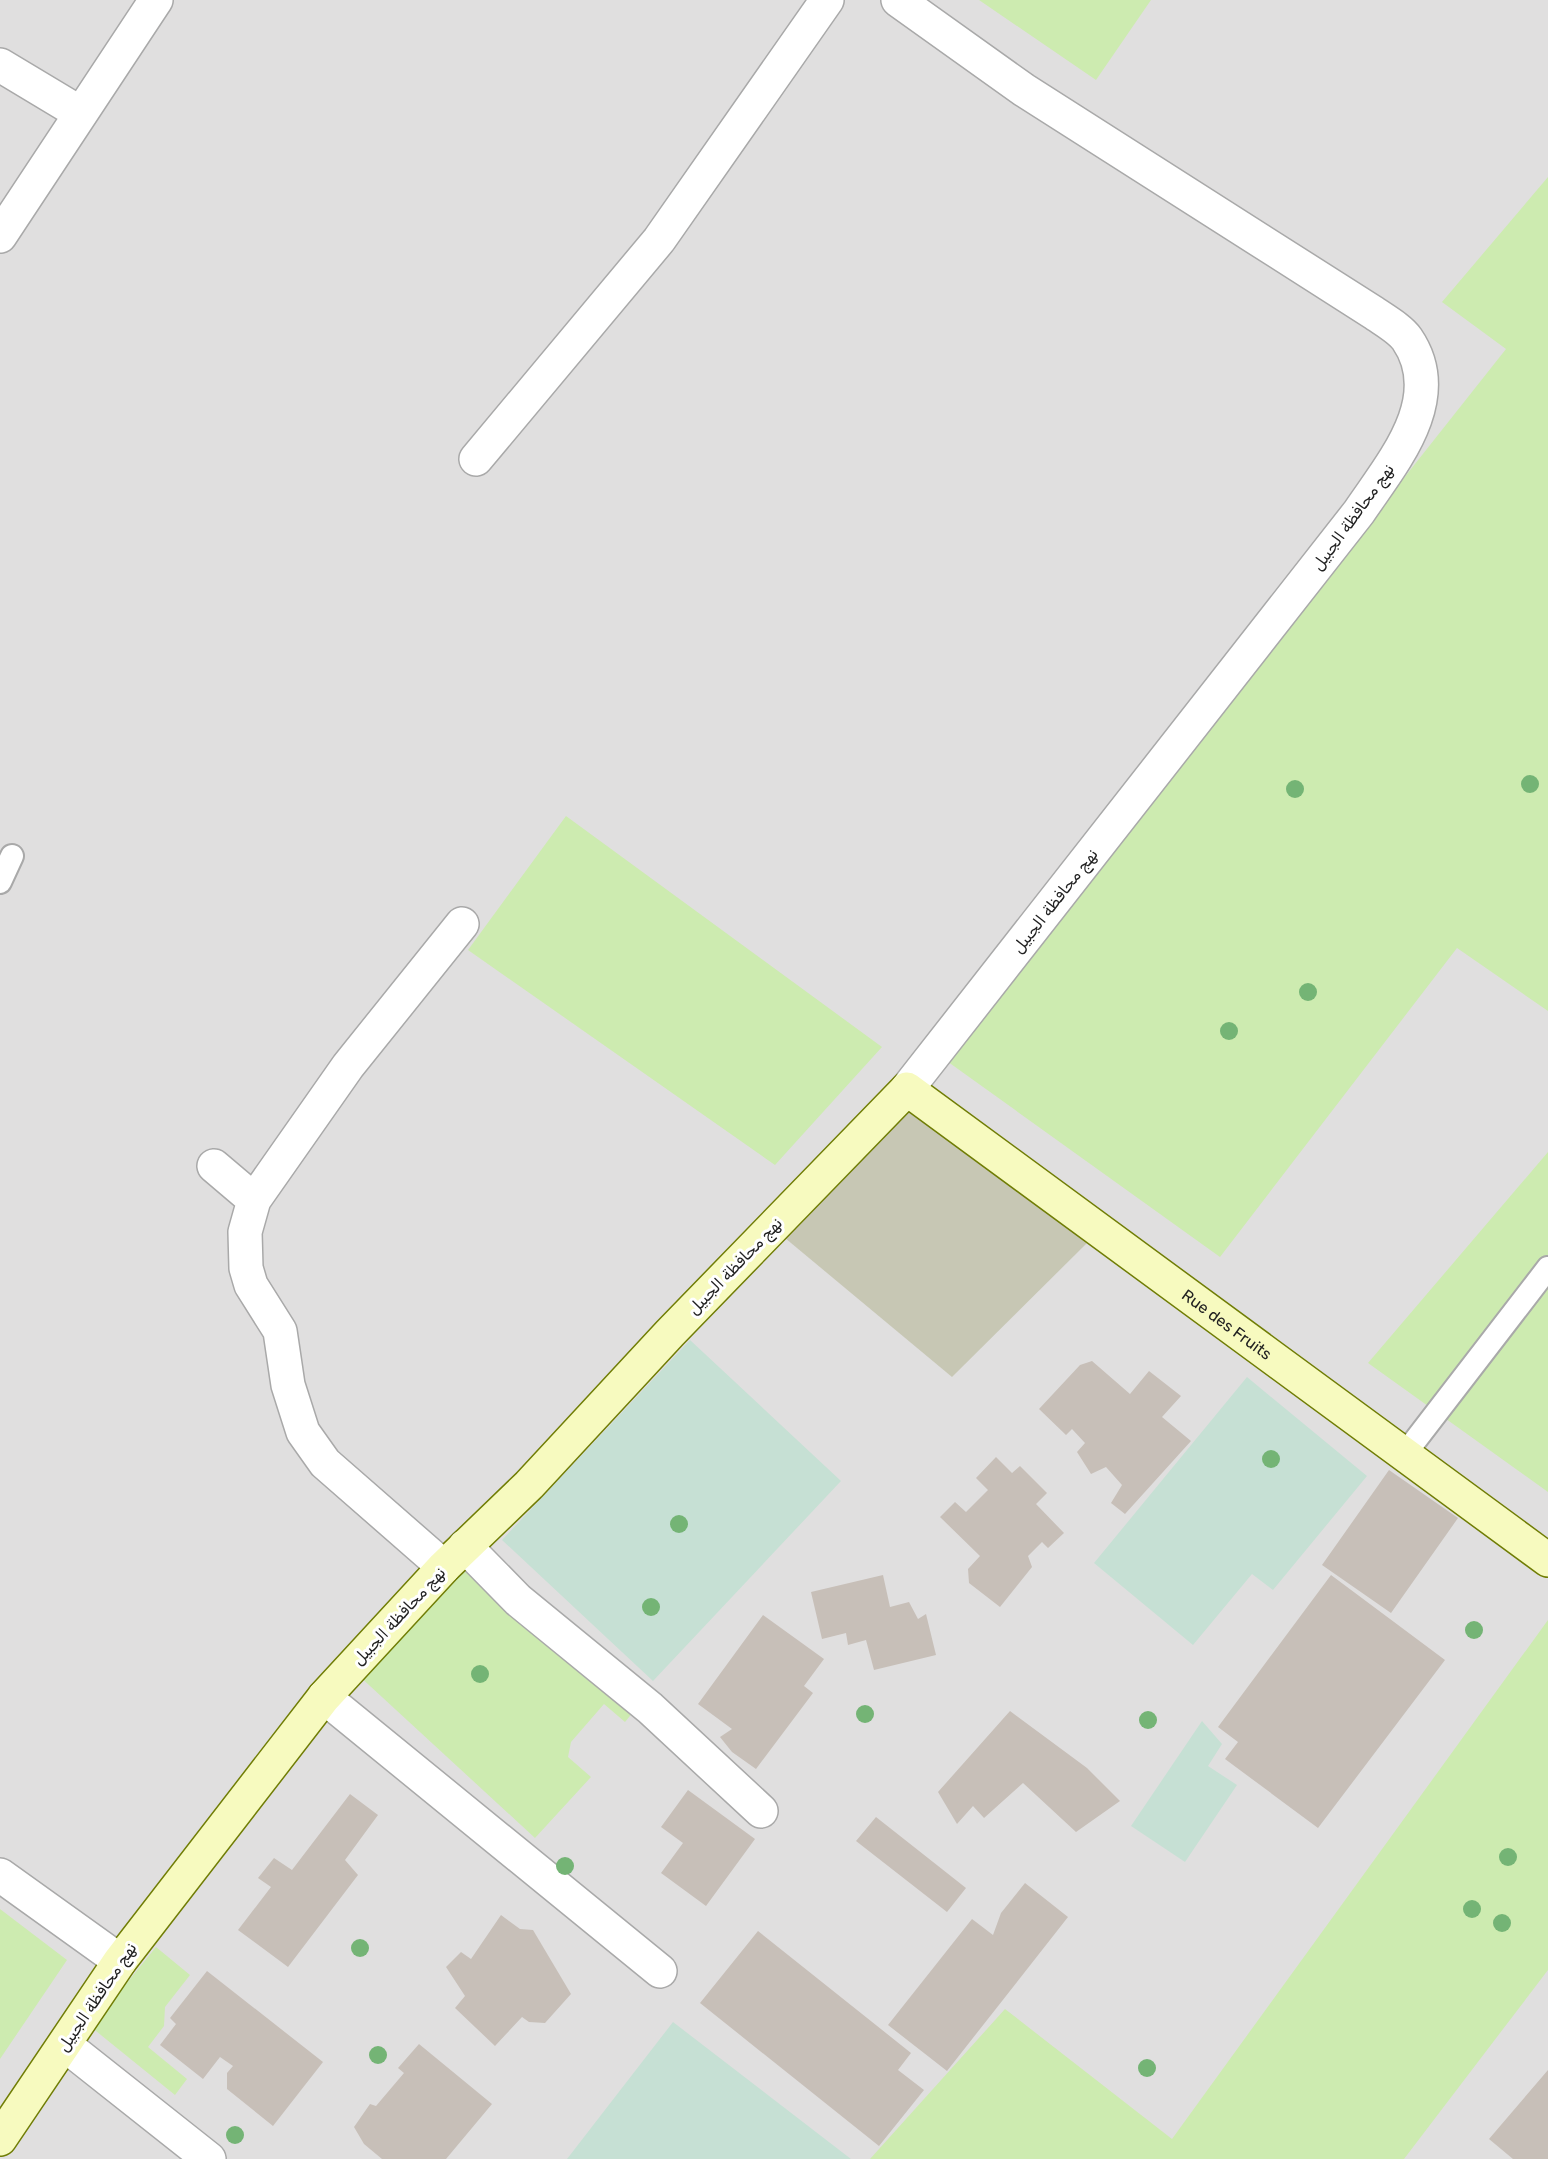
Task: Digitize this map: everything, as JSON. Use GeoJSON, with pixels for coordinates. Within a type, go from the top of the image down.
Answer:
{"type":"FeatureCollection","features":[{"type":"Feature","properties":{"kind":"street"},"geometry":{"type":"LineString","coordinates":[[0,236],[156,0]]}},
{"type":"Feature","properties":{"kind":"street"},"geometry":{"type":"LineString","coordinates":[[476,459],[659,240],[827,0]]}},
{"type":"Feature","properties":{"kind":"street","name":"نهج محافظة الجبيل"},"geometry":{"type":"LineString","coordinates":[[0,2139],[120,1960],[324,1697],[454,1556],[529,1485],[670,1333],[907,1089],[1359,512],[1405,442],[1413,425],[1420,407],[1421,386],[1419,364],[1406,337],[1374,313],[1024,90],[898,0]]}},
{"type":"Feature","properties":{"kind":"street"},"geometry":{"type":"LineString","coordinates":[[0,65],[80,113]]}},
{"type":"Feature","properties":{"kind":"street"},"geometry":{"type":"LineString","coordinates":[[462,924],[348,1066],[254,1200],[245,1232],[246,1268],[251,1285],[280,1331],[288,1385],[303,1432],[325,1463],[518,1600],[650,1708],[761,1811]]}},
{"type":"Feature","properties":{"kind":"street","name":"Rue des Fruits"},"geometry":{"type":"LineString","coordinates":[[907,1089],[1548,1560]]}},
{"type":"Feature","properties":{"kind":"street"},"geometry":{"type":"LineString","coordinates":[[214,1166],[254,1200]]}},
{"type":"Feature","properties":{"kind":"street"},"geometry":{"type":"LineString","coordinates":[[324,1697],[660,1971]]}},
{"type":"Feature","properties":{"kind":"street"},"geometry":{"type":"LineString","coordinates":[[0,1875],[120,1960]]}},
{"type":"Feature","properties":{"kind":"street"},"geometry":{"type":"LineString","coordinates":[[65,2045],[209,2159]]}},
{"type":"Feature","properties":{"kind":"lane"},"geometry":{"type":"LineString","coordinates":[[0,882],[12,856]]}},
{"type":"Feature","properties":{"kind":"lane"},"geometry":{"type":"LineString","coordinates":[[1404,1455],[1548,1268]]}},
{"type":"Feature","properties":{"kind":"shaded area"},"geometry":{"type":"Polygon","coordinates":[[[0,0],[1548,0],[1548,2159],[0,2159],[0,0]]]}},
{"type":"Feature","properties":{"kind":"shaded area"},"geometry":{"type":"Polygon","coordinates":[[[901,1100],[1087,1243],[952,1377],[779,1233],[901,1100]]]}},
{"type":"Feature","properties":{"kind":"shaded area"},"geometry":{"type":"Polygon","coordinates":[[[690,1340],[841,1481],[653,1681],[502,1540],[690,1340]]]}},
{"type":"Feature","properties":{"kind":"shaded area"},"geometry":{"type":"Polygon","coordinates":[[[1247,1377],[1367,1476],[1273,1590],[1252,1574],[1193,1645],[1094,1563],[1247,1377]]]}},
{"type":"Feature","properties":{"kind":"shaded area"},"geometry":{"type":"Polygon","coordinates":[[[1202,1721],[1222,1744],[1208,1766],[1237,1785],[1185,1862],[1131,1826],[1202,1721]]]}},
{"type":"Feature","properties":{"kind":"shaded area"},"geometry":{"type":"Polygon","coordinates":[[[673,2022],[851,2159],[567,2159],[673,2022]]]}},
{"type":"Feature","properties":{"kind":"green space"},"geometry":{"type":"Polygon","coordinates":[[[979,0],[1151,0],[1096,80],[979,0]]]}},
{"type":"Feature","properties":{"kind":"green space"},"geometry":{"type":"Polygon","coordinates":[[[1548,177],[1548,1011],[1457,948],[1220,1257],[944,1059],[1506,349],[1442,302],[1548,177]]]}},
{"type":"Feature","properties":{"kind":"green space"},"geometry":{"type":"Polygon","coordinates":[[[566,816],[882,1047],[775,1165],[468,950],[566,816]]]}},
{"type":"Feature","properties":{"kind":"green space"},"geometry":{"type":"Polygon","coordinates":[[[1548,1152],[1548,1492],[1368,1363],[1548,1152]]]}},
{"type":"Feature","properties":{"kind":"green space"},"geometry":{"type":"Polygon","coordinates":[[[471,1572],[634,1711],[625,1722],[604,1704],[571,1742],[568,1757],[591,1777],[535,1838],[357,1674],[451,1573],[471,1572]]]}},
{"type":"Feature","properties":{"kind":"green space"},"geometry":{"type":"Polygon","coordinates":[[[1548,1620],[1548,1970],[1404,2159],[870,2159],[1005,2009],[1172,2139],[1548,1620]]]}},
{"type":"Feature","properties":{"kind":"green space"},"geometry":{"type":"Polygon","coordinates":[[[0,1909],[67,1960],[0,2059],[0,1909]]]}},
{"type":"Feature","properties":{"kind":"green space"},"geometry":{"type":"Polygon","coordinates":[[[156,1947],[190,1975],[165,2007],[164,2026],[148,2047],[187,2079],[175,2095],[91,2027],[156,1947]]]}},
{"type":"Feature","properties":{"kind":"building"},"geometry":{"type":"Polygon","coordinates":[[[1092,1361],[1130,1394],[1149,1371],[1181,1396],[1162,1417],[1191,1441],[1125,1514],[1111,1503],[1122,1485],[1106,1467],[1091,1474],[1077,1452],[1085,1443],[1072,1429],[1066,1435],[1039,1409],[1080,1365],[1092,1361]]]}},
{"type":"Feature","properties":{"kind":"building"},"geometry":{"type":"Polygon","coordinates":[[[996,1457],[1012,1473],[1020,1466],[1047,1493],[1036,1504],[1064,1533],[1048,1548],[1042,1542],[1028,1556],[1032,1567],[1000,1607],[969,1583],[968,1569],[980,1556],[940,1517],[955,1502],[966,1512],[988,1490],[976,1478],[996,1457]]]}},
{"type":"Feature","properties":{"kind":"building"},"geometry":{"type":"Polygon","coordinates":[[[1389,1470],[1458,1518],[1391,1613],[1322,1565],[1389,1470]]]}},
{"type":"Feature","properties":{"kind":"building"},"geometry":{"type":"Polygon","coordinates":[[[883,1575],[890,1607],[909,1602],[918,1619],[926,1614],[936,1655],[874,1670],[866,1640],[848,1645],[846,1633],[822,1639],[811,1592],[883,1575]]]}},
{"type":"Feature","properties":{"kind":"building"},"geometry":{"type":"Polygon","coordinates":[[[1331,1575],[1445,1660],[1318,1828],[1225,1759],[1238,1742],[1218,1727],[1331,1575]]]}},
{"type":"Feature","properties":{"kind":"building"},"geometry":{"type":"Polygon","coordinates":[[[763,1615],[824,1659],[804,1686],[813,1693],[756,1769],[732,1752],[720,1737],[732,1729],[698,1704],[763,1615]]]}},
{"type":"Feature","properties":{"kind":"building"},"geometry":{"type":"Polygon","coordinates":[[[1010,1711],[1087,1768],[1120,1801],[1076,1832],[1023,1783],[984,1818],[973,1806],[957,1824],[938,1792],[1010,1711]]]}},
{"type":"Feature","properties":{"kind":"building"},"geometry":{"type":"Polygon","coordinates":[[[688,1790],[755,1839],[706,1906],[661,1873],[683,1843],[661,1827],[688,1790]]]}},
{"type":"Feature","properties":{"kind":"building"},"geometry":{"type":"Polygon","coordinates":[[[350,1794],[378,1815],[345,1860],[358,1875],[288,1967],[238,1930],[271,1887],[258,1878],[274,1858],[292,1870],[350,1794]]]}},
{"type":"Feature","properties":{"kind":"building"},"geometry":{"type":"Polygon","coordinates":[[[876,1817],[966,1888],[947,1912],[856,1841],[876,1817]]]}},
{"type":"Feature","properties":{"kind":"building"},"geometry":{"type":"Polygon","coordinates":[[[1025,1883],[1068,1917],[947,2071],[888,2025],[972,1919],[993,1935],[1001,1913],[1025,1883]]]}},
{"type":"Feature","properties":{"kind":"building"},"geometry":{"type":"Polygon","coordinates":[[[501,1915],[520,1929],[533,1930],[571,1994],[545,2023],[529,2022],[522,2017],[495,2046],[455,2008],[465,1996],[446,1967],[461,1952],[471,1959],[501,1915]]]}},
{"type":"Feature","properties":{"kind":"building"},"geometry":{"type":"Polygon","coordinates":[[[758,1931],[911,2053],[898,2070],[924,2090],[879,2146],[700,2003],[758,1931]]]}},
{"type":"Feature","properties":{"kind":"building"},"geometry":{"type":"Polygon","coordinates":[[[207,1971],[323,2062],[273,2126],[227,2089],[227,2073],[233,2066],[220,2057],[203,2079],[160,2045],[176,2024],[170,2018],[207,1971]]]}},
{"type":"Feature","properties":{"kind":"building"},"geometry":{"type":"Polygon","coordinates":[[[419,2044],[492,2104],[446,2159],[382,2159],[364,2144],[354,2127],[370,2104],[376,2106],[404,2073],[398,2068],[419,2044]]]}},
{"type":"Feature","properties":{"kind":"building"},"geometry":{"type":"Polygon","coordinates":[[[1548,2070],[1548,2159],[1513,2159],[1489,2139],[1548,2070]]]}}]}
